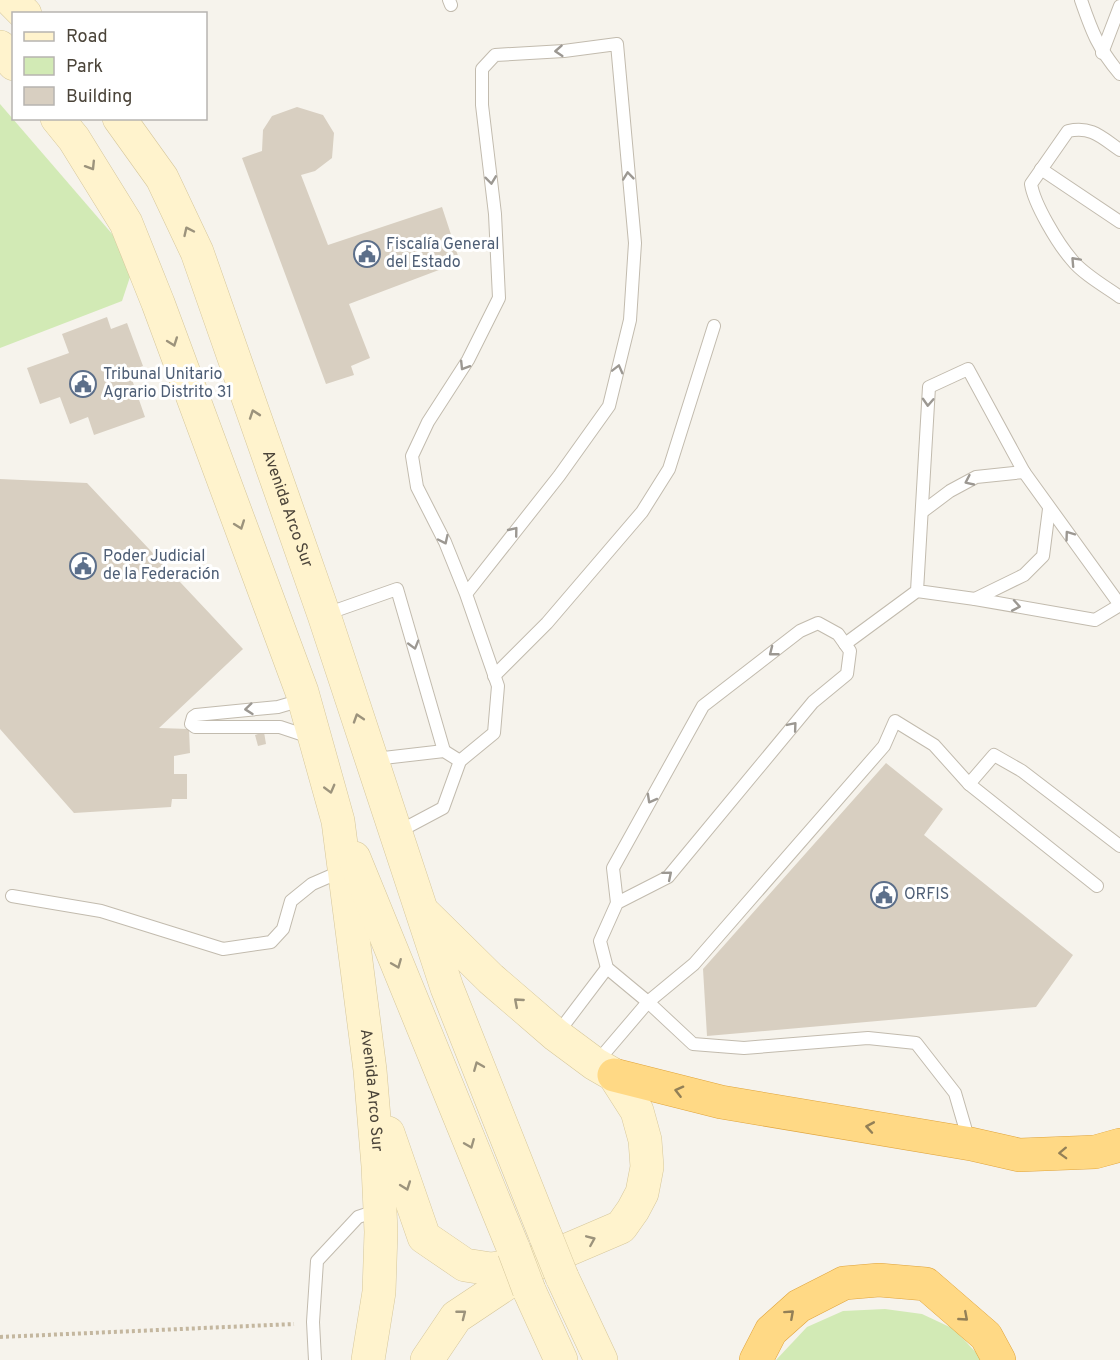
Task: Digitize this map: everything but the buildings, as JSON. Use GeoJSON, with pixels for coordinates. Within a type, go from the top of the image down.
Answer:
{"type":"FeatureCollection","features":[{"type":"Feature","properties":{"kind":"highway"},"geometry":{"type":"LineString","coordinates":[[605,1070],[721,1102],[970,1144],[1019,1155],[1095,1152],[1120,1145]]}},
{"type":"Feature","properties":{"kind":"highway"},"geometry":{"type":"LineString","coordinates":[[756,1360],[771,1331],[799,1306],[844,1283],[879,1280],[926,1284],[986,1336],[999,1360]]}},
{"type":"Feature","properties":{"kind":"main road"},"geometry":{"type":"LineString","coordinates":[[11,0],[23,12]]}},
{"type":"Feature","properties":{"kind":"main road"},"geometry":{"type":"LineString","coordinates":[[0,47],[12,62]]}},
{"type":"Feature","properties":{"kind":"main road","name":"Avenida Arco Sur"},"geometry":{"type":"LineString","coordinates":[[59,120],[74,139],[126,223],[158,303],[302,692],[350,868],[370,1070],[380,1209],[379,1292],[368,1360]]}},
{"type":"Feature","properties":{"kind":"main road","name":"Avenida Arco Sur"},"geometry":{"type":"LineString","coordinates":[[120,120],[162,178],[197,252],[324,615],[538,1263]]}},
{"type":"Feature","properties":{"kind":"main road","name":"Avenida Arco Sur"},"geometry":{"type":"LineString","coordinates":[[350,868],[538,1263]]}},
{"type":"Feature","properties":{"kind":"main road","name":"Avenida Arco Sur"},"geometry":{"type":"LineString","coordinates":[[423,912],[491,979],[556,1035],[605,1070],[637,1111],[645,1140],[647,1167],[642,1193],[621,1227],[538,1263],[456,1317],[427,1360]]}},
{"type":"Feature","properties":{"kind":"main road"},"geometry":{"type":"LineString","coordinates":[[370,1070],[397,1162],[424,1237],[465,1265],[491,1269],[538,1263]]}},
{"type":"Feature","properties":{"kind":"main road"},"geometry":{"type":"LineString","coordinates":[[538,1263],[561,1360]]}},
{"type":"Feature","properties":{"kind":"main road"},"geometry":{"type":"LineString","coordinates":[[538,1263],[601,1360]]}},
{"type":"Feature","properties":{"kind":"lane"},"geometry":{"type":"LineString","coordinates":[[1081,0],[1102,52],[1120,74]]}},
{"type":"Feature","properties":{"kind":"lane"},"geometry":{"type":"LineString","coordinates":[[1102,52],[1120,6]]}},
{"type":"Feature","properties":{"kind":"lane"},"geometry":{"type":"LineString","coordinates":[[395,834],[443,808],[460,761],[494,733],[498,686],[445,542],[417,487],[412,456],[428,422],[468,360],[499,298],[495,214],[482,105],[482,69],[495,55],[564,51],[617,44],[635,243],[630,320],[609,406],[559,476],[466,594]]}},
{"type":"Feature","properties":{"kind":"lane"},"geometry":{"type":"LineString","coordinates":[[1120,150],[1090,129],[1068,131],[1031,184],[1038,208],[1073,262],[1120,297]]}},
{"type":"Feature","properties":{"kind":"lane"},"geometry":{"type":"LineString","coordinates":[[1041,169],[1120,222]]}},
{"type":"Feature","properties":{"kind":"lane"},"geometry":{"type":"LineString","coordinates":[[494,676],[547,623],[642,512],[669,469],[714,326]]}},
{"type":"Feature","properties":{"kind":"lane"},"geometry":{"type":"LineString","coordinates":[[845,644],[917,591],[975,598],[1095,620],[1120,605],[1024,472],[968,369],[929,387],[917,591]]}},
{"type":"Feature","properties":{"kind":"lane"},"geometry":{"type":"LineString","coordinates":[[922,512],[950,491],[976,477],[1024,472]]}},
{"type":"Feature","properties":{"kind":"lane"},"geometry":{"type":"LineString","coordinates":[[975,598],[1024,575],[1043,556],[1049,509]]}},
{"type":"Feature","properties":{"kind":"lane"},"geometry":{"type":"LineString","coordinates":[[324,615],[397,589],[444,751]]}},
{"type":"Feature","properties":{"kind":"lane"},"geometry":{"type":"LineString","coordinates":[[617,903],[668,877],[813,702],[847,674],[850,651],[838,634],[818,623],[800,632],[703,706],[613,868],[617,903],[600,941],[607,968],[693,1044],[744,1048],[868,1038],[916,1043],[955,1093],[970,1144]]}},
{"type":"Feature","properties":{"kind":"lane"},"geometry":{"type":"LineString","coordinates":[[302,692],[295,702],[278,707],[196,715],[191,724],[195,727],[280,727],[316,740]]}},
{"type":"Feature","properties":{"kind":"lane"},"geometry":{"type":"LineString","coordinates":[[605,1070],[648,1002],[694,964],[884,746],[895,721],[934,745],[969,784],[1097,886]]}},
{"type":"Feature","properties":{"kind":"lane"},"geometry":{"type":"LineString","coordinates":[[372,760],[444,751],[460,761]]}},
{"type":"Feature","properties":{"kind":"lane"},"geometry":{"type":"LineString","coordinates":[[969,784],[994,755],[1022,771],[1120,846]]}},
{"type":"Feature","properties":{"kind":"lane"},"geometry":{"type":"LineString","coordinates":[[12,896],[101,910],[222,949],[271,942],[283,929],[291,901],[312,884],[350,868]]}},
{"type":"Feature","properties":{"kind":"lane"},"geometry":{"type":"LineString","coordinates":[[556,1035],[607,968]]}},
{"type":"Feature","properties":{"kind":"lane"},"geometry":{"type":"LineString","coordinates":[[315,1360],[313,1323],[317,1261],[358,1216],[380,1209]]}},
{"type":"Feature","properties":{"kind":"path"},"geometry":{"type":"LineString","coordinates":[[0,1337],[313,1323]]}},
{"type":"Feature","properties":{"kind":"green space"},"geometry":{"type":"Polygon","coordinates":[[[0,104],[113,235],[130,277],[122,301],[0,348],[0,104]]]}},
{"type":"Feature","properties":{"kind":"green space"},"geometry":{"type":"Polygon","coordinates":[[[885,1309],[922,1314],[954,1329],[983,1360],[776,1360],[807,1327],[843,1311],[885,1309]]]}},
{"type":"Feature","properties":{"kind":"place","name":"Fiscalía General del Estado"},"geometry":{"type":"Point","coordinates":[367,254]}},
{"type":"Feature","properties":{"kind":"place","name":"Tribunal Unitario Agrario Distrito 31"},"geometry":{"type":"Point","coordinates":[83,384]}},
{"type":"Feature","properties":{"kind":"place","name":"Poder Judicial de la Federación"},"geometry":{"type":"Point","coordinates":[83,566]}},
{"type":"Feature","properties":{"kind":"place","name":"ORFIS"},"geometry":{"type":"Point","coordinates":[884,895]}}]}
